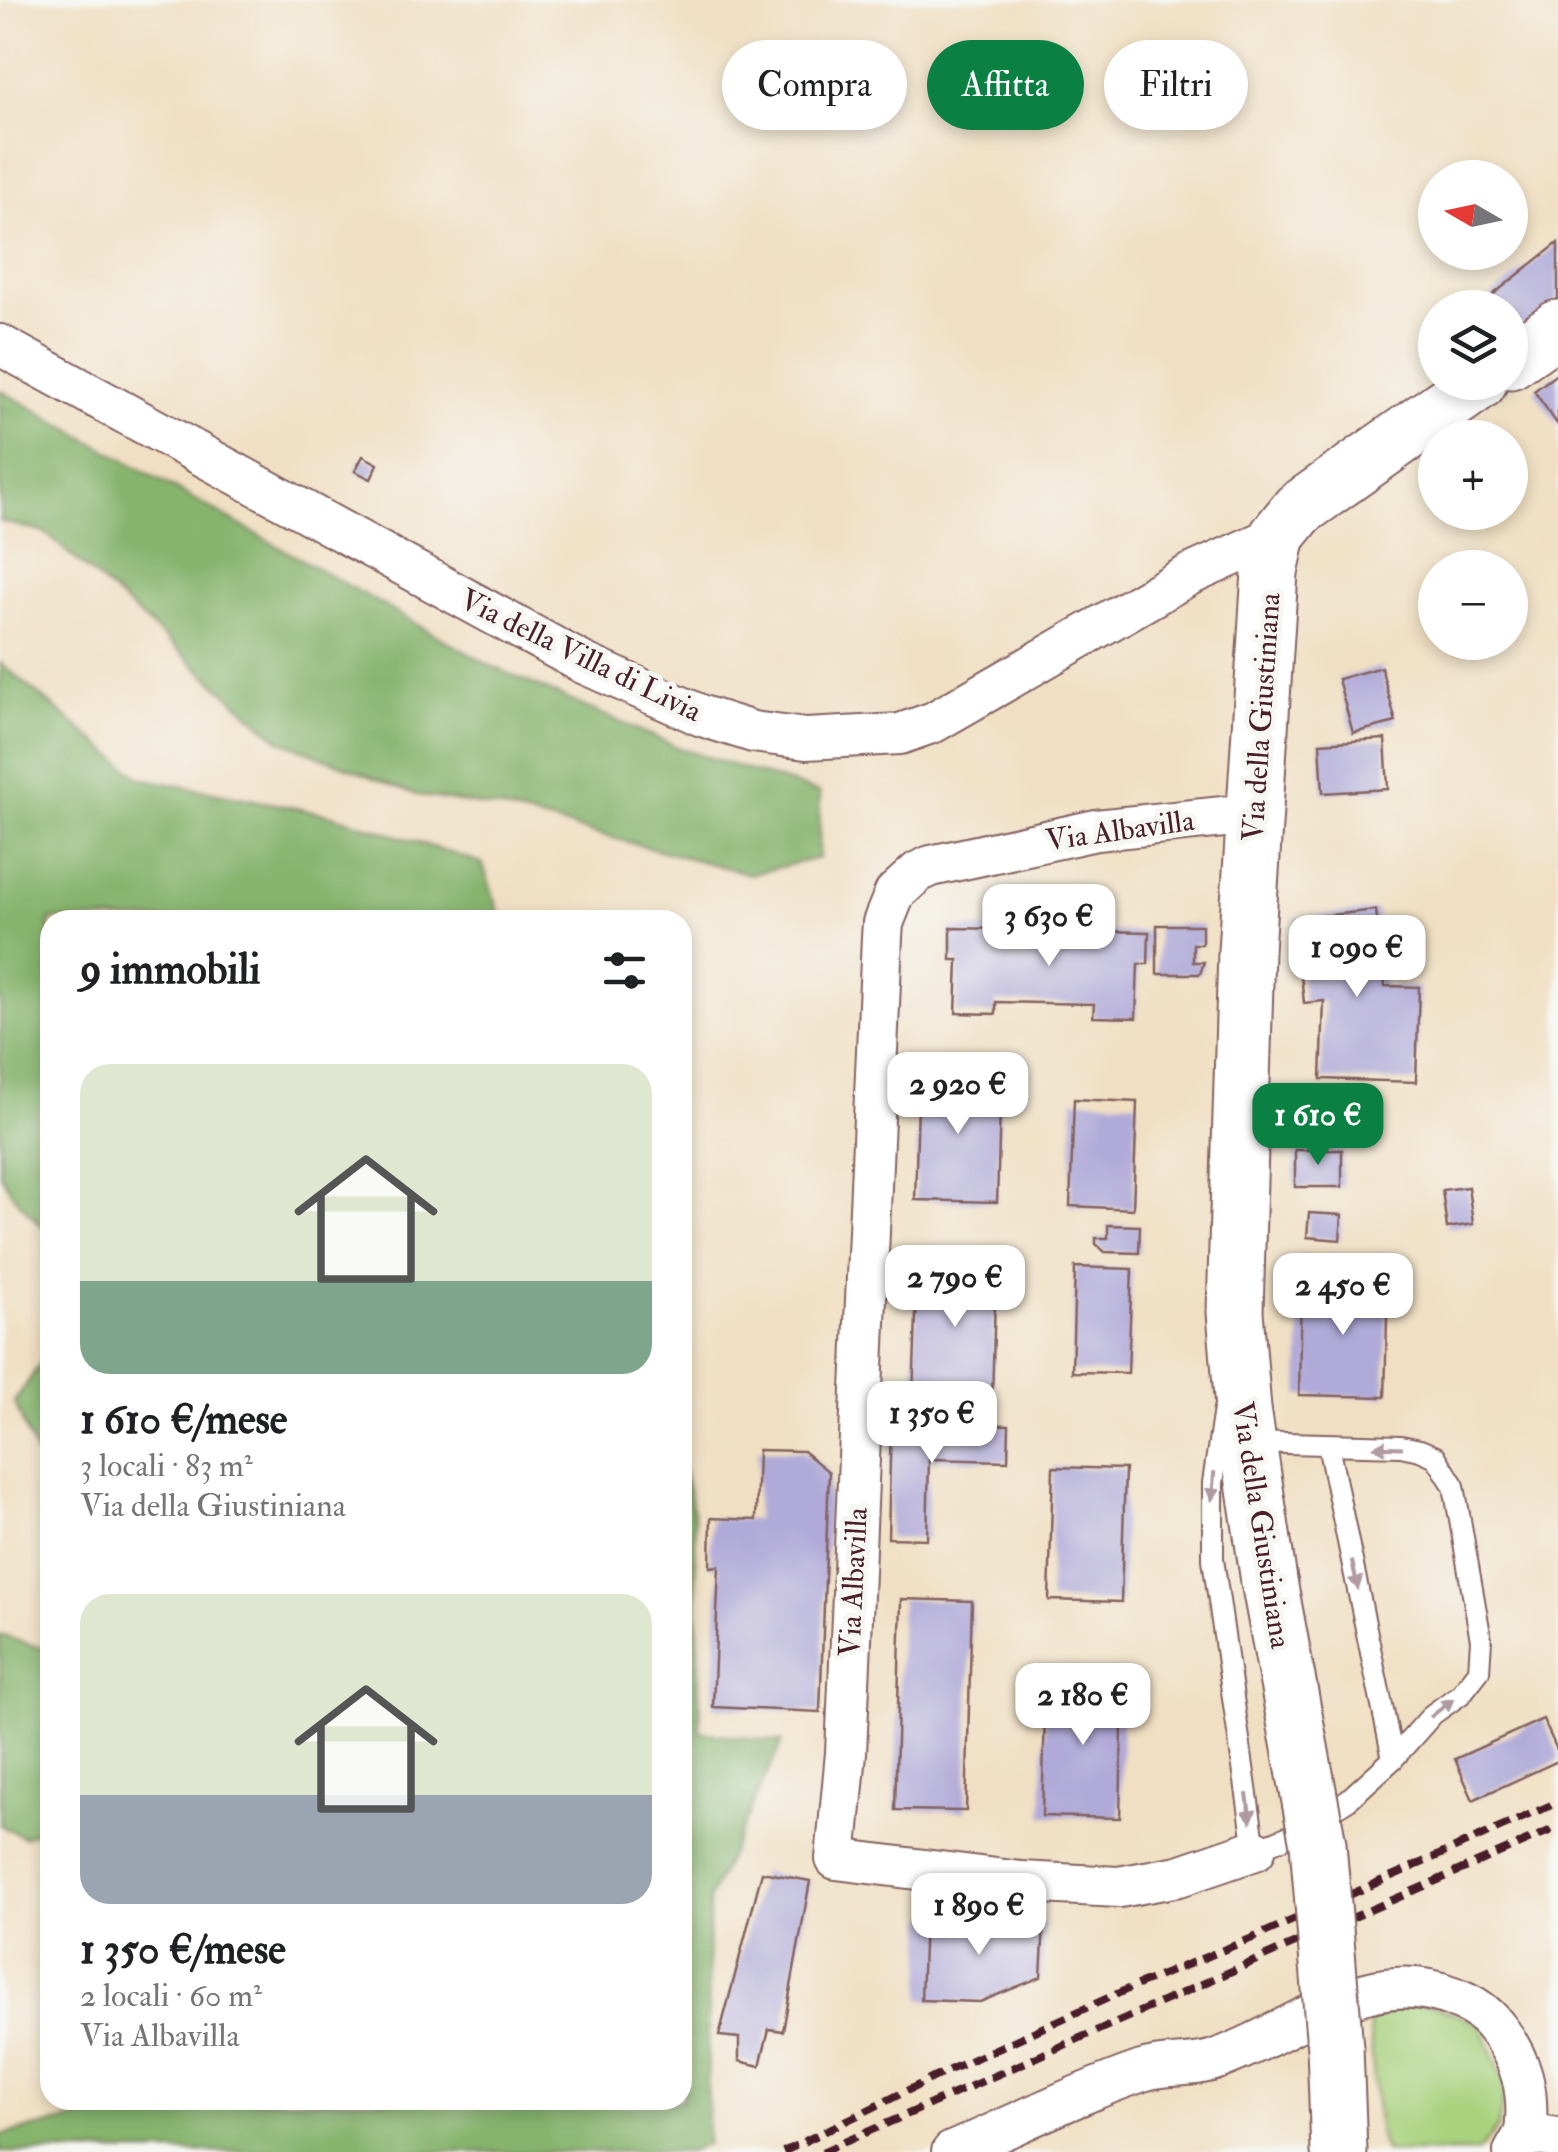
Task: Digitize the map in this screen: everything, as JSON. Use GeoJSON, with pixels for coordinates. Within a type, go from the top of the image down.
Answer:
{"type":"FeatureCollection","features":[{"type":"Feature","properties":{"kind":"street"},"geometry":{"type":"LineString","coordinates":[[1528,349],[1558,328]]}},
{"type":"Feature","properties":{"kind":"street","name":"Via della Villa di Livia"},"geometry":{"type":"LineString","coordinates":[[0,345],[583,662],[702,716],[781,738],[900,734],[934,722],[1188,575],[1278,536],[1299,509],[1452,400]]}},
{"type":"Feature","properties":{"kind":"street","name":"Via della Giustiniana"},"geometry":{"type":"LineString","coordinates":[[1278,536],[1270,572],[1246,951],[1236,1356],[1269,1582],[1318,1844],[1340,2152]]}},
{"type":"Feature","properties":{"kind":"street","name":"Via Albavilla"},"geometry":{"type":"LineString","coordinates":[[1254,814],[1096,830],[931,866],[906,882],[889,907],[882,937],[846,1733],[836,1859],[1020,1882],[1119,1887],[1178,1876],[1255,1850]]}},
{"type":"Feature","properties":{"kind":"street"},"geometry":{"type":"LineString","coordinates":[[952,2152],[1140,2072],[1216,2060],[1363,1993],[1393,1986],[1442,1992],[1478,2009],[1492,2021],[1524,2073],[1532,2141]]}},
{"type":"Feature","properties":{"kind":"lane"},"geometry":{"type":"LineString","coordinates":[[1236,1356],[1216,1460],[1211,1532],[1216,1592],[1255,1850],[1319,1819],[1349,1799],[1393,1759],[1433,1714],[1461,1694],[1479,1670],[1481,1640],[1454,1486],[1436,1457],[1420,1450],[1247,1442]]}},
{"type":"Feature","properties":{"kind":"lane"},"geometry":{"type":"LineString","coordinates":[[1328,1445],[1393,1759]]}},
{"type":"Feature","properties":{"kind":"green space"},"geometry":{"type":"Polygon","coordinates":[[[0,390],[491,666],[682,749],[820,793],[819,858],[750,874],[502,809],[417,795],[279,740],[46,533],[0,521],[0,390]]]}},
{"type":"Feature","properties":{"kind":"green space"},"geometry":{"type":"Polygon","coordinates":[[[0,663],[140,778],[332,815],[482,863],[498,910],[40,910],[40,1224],[12,1194],[0,1173],[0,663]]]}},
{"type":"Feature","properties":{"kind":"green space"},"geometry":{"type":"Polygon","coordinates":[[[40,1364],[40,1459],[37,1457],[14,1402],[40,1364]]]}},
{"type":"Feature","properties":{"kind":"green space"},"geometry":{"type":"Polygon","coordinates":[[[692,1507],[700,1732],[782,1742],[709,1899],[707,2144],[689,2152],[0,2152],[0,2135],[119,2110],[692,2110],[692,1507]]]}},
{"type":"Feature","properties":{"kind":"green space"},"geometry":{"type":"Polygon","coordinates":[[[0,1635],[40,1648],[40,1830],[23,1837],[0,1825],[0,1635]]]}},
{"type":"Feature","properties":{"kind":"green space"},"geometry":{"type":"Polygon","coordinates":[[[1432,2005],[1480,2024],[1506,2085],[1498,2127],[1478,2152],[1386,2152],[1379,2136],[1368,2011],[1385,2006],[1432,2005]]]}},
{"type":"Feature","properties":{"kind":"building"},"geometry":{"type":"Polygon","coordinates":[[[1558,243],[1558,299],[1528,323],[1528,290],[1499,290],[1558,243]]]}},
{"type":"Feature","properties":{"kind":"building"},"geometry":{"type":"Polygon","coordinates":[[[1558,373],[1558,425],[1534,391],[1558,373]]]}},
{"type":"Feature","properties":{"kind":"building"},"geometry":{"type":"Polygon","coordinates":[[[363,456],[378,464],[371,479],[355,471],[363,456]]]}},
{"type":"Feature","properties":{"kind":"building"},"geometry":{"type":"Polygon","coordinates":[[[1381,667],[1396,722],[1353,733],[1338,679],[1381,667]]]}},
{"type":"Feature","properties":{"kind":"building"},"geometry":{"type":"Polygon","coordinates":[[[1385,739],[1388,789],[1323,793],[1320,743],[1385,739]]]}},
{"type":"Feature","properties":{"kind":"building"},"geometry":{"type":"Polygon","coordinates":[[[1376,910],[1385,986],[1419,987],[1416,1082],[1321,1079],[1324,1001],[1304,1003],[1295,919],[1376,910]]]}},
{"type":"Feature","properties":{"kind":"building"},"geometry":{"type":"Polygon","coordinates":[[[1157,925],[1202,925],[1202,944],[1193,944],[1193,962],[1204,962],[1200,974],[1157,974],[1157,925]]]}},
{"type":"Feature","properties":{"kind":"building"},"geometry":{"type":"Polygon","coordinates":[[[951,928],[1149,932],[1148,964],[1138,964],[1136,1018],[1093,1017],[1094,1004],[996,1002],[996,1014],[956,1013],[958,960],[951,960],[951,928]]]}},
{"type":"Feature","properties":{"kind":"building"},"geometry":{"type":"Polygon","coordinates":[[[919,1072],[1001,1074],[997,1202],[915,1200],[919,1072]]]}},
{"type":"Feature","properties":{"kind":"building"},"geometry":{"type":"Polygon","coordinates":[[[1074,1099],[1137,1102],[1133,1209],[1070,1206],[1074,1099]]]}},
{"type":"Feature","properties":{"kind":"building"},"geometry":{"type":"Polygon","coordinates":[[[1295,1150],[1342,1150],[1342,1187],[1295,1187],[1295,1150]]]}},
{"type":"Feature","properties":{"kind":"building"},"geometry":{"type":"Polygon","coordinates":[[[1468,1187],[1473,1224],[1447,1228],[1442,1190],[1468,1187]]]}},
{"type":"Feature","properties":{"kind":"building"},"geometry":{"type":"Polygon","coordinates":[[[1309,1213],[1342,1215],[1340,1240],[1307,1237],[1309,1213]]]}},
{"type":"Feature","properties":{"kind":"building"},"geometry":{"type":"Polygon","coordinates":[[[1108,1225],[1140,1226],[1139,1253],[1105,1252],[1096,1244],[1096,1238],[1108,1238],[1108,1225]]]}},
{"type":"Feature","properties":{"kind":"building"},"geometry":{"type":"Polygon","coordinates":[[[918,1262],[996,1264],[992,1399],[913,1396],[918,1262]]]}},
{"type":"Feature","properties":{"kind":"building"},"geometry":{"type":"Polygon","coordinates":[[[1075,1267],[1132,1269],[1128,1373],[1072,1372],[1075,1267]]]}},
{"type":"Feature","properties":{"kind":"building"},"geometry":{"type":"Polygon","coordinates":[[[1301,1279],[1388,1280],[1385,1397],[1299,1395],[1301,1279]]]}},
{"type":"Feature","properties":{"kind":"building"},"geometry":{"type":"Polygon","coordinates":[[[891,1423],[1009,1425],[1008,1461],[929,1459],[927,1539],[888,1538],[891,1423]]]}},
{"type":"Feature","properties":{"kind":"building"},"geometry":{"type":"Polygon","coordinates":[[[758,1450],[803,1451],[829,1472],[820,1712],[713,1707],[719,1566],[710,1567],[711,1518],[756,1520],[758,1450]]]}},
{"type":"Feature","properties":{"kind":"building"},"geometry":{"type":"Polygon","coordinates":[[[1053,1467],[1125,1469],[1121,1602],[1049,1600],[1053,1467]]]}},
{"type":"Feature","properties":{"kind":"building"},"geometry":{"type":"Polygon","coordinates":[[[901,1599],[972,1601],[966,1811],[895,1810],[901,1599]]]}},
{"type":"Feature","properties":{"kind":"building"},"geometry":{"type":"Polygon","coordinates":[[[1046,1678],[1123,1680],[1120,1818],[1042,1816],[1046,1678]]]}},
{"type":"Feature","properties":{"kind":"building"},"geometry":{"type":"Polygon","coordinates":[[[1543,1719],[1558,1752],[1558,1761],[1473,1800],[1455,1759],[1543,1719]]]}},
{"type":"Feature","properties":{"kind":"building"},"geometry":{"type":"Polygon","coordinates":[[[762,1872],[810,1881],[783,2031],[769,2029],[760,2066],[739,2061],[739,2038],[719,2036],[762,1872]]]}},
{"type":"Feature","properties":{"kind":"building"},"geometry":{"type":"Polygon","coordinates":[[[924,1917],[1044,1922],[1041,1977],[980,2002],[921,2000],[924,1917]]]}},
{"type":"Feature","properties":{"kind":"railway"},"geometry":{"type":"LineString","coordinates":[[783,2152],[943,2073],[1130,1988],[1255,1937],[1558,1802]]}},
{"type":"Feature","properties":{"kind":"railway"},"geometry":{"type":"LineString","coordinates":[[822,2152],[1558,1827]]}}]}
